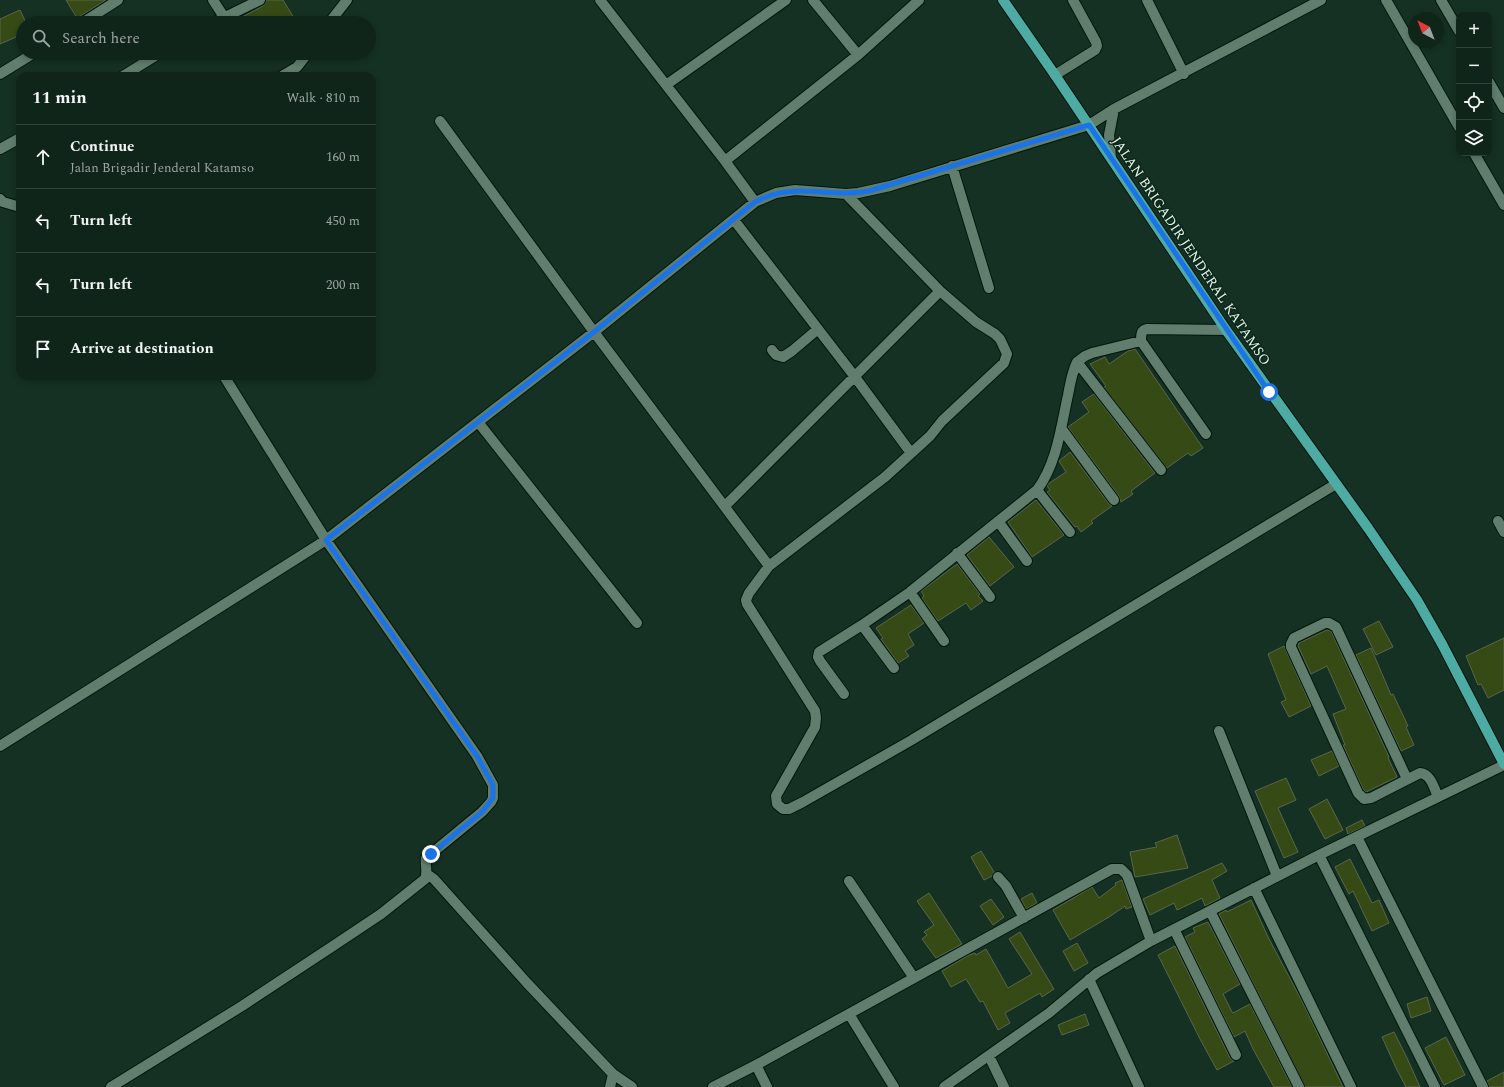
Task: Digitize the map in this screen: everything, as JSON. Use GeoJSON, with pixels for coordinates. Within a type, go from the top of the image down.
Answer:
{"type":"FeatureCollection","features":[{"type":"Feature","properties":{"kind":"main road","name":"JALAN BRIGADIR JENDERAL KATAMSO"},"geometry":{"type":"LineString","coordinates":[[1003,0],[1089,125],[1226,330],[1417,600],[1442,644],[1504,765]]}},
{"type":"Feature","properties":{"kind":"street"},"geometry":{"type":"LineString","coordinates":[[93,16],[118,0]]}},
{"type":"Feature","properties":{"kind":"street"},"geometry":{"type":"LineString","coordinates":[[213,0],[223,16]]}},
{"type":"Feature","properties":{"kind":"street"},"geometry":{"type":"LineString","coordinates":[[226,16],[260,0]]}},
{"type":"Feature","properties":{"kind":"street"},"geometry":{"type":"LineString","coordinates":[[334,16],[347,0]]}},
{"type":"Feature","properties":{"kind":"street"},"geometry":{"type":"LineString","coordinates":[[600,0],[755,202]]}},
{"type":"Feature","properties":{"kind":"street"},"geometry":{"type":"LineString","coordinates":[[666,85],[786,0]]}},
{"type":"Feature","properties":{"kind":"street"},"geometry":{"type":"LineString","coordinates":[[813,0],[858,56]]}},
{"type":"Feature","properties":{"kind":"street"},"geometry":{"type":"LineString","coordinates":[[725,161],[858,56],[919,0]]}},
{"type":"Feature","properties":{"kind":"street"},"geometry":{"type":"LineString","coordinates":[[1055,75],[1095,50],[1097,46],[1073,0]]}},
{"type":"Feature","properties":{"kind":"street"},"geometry":{"type":"LineString","coordinates":[[1147,0],[1184,74]]}},
{"type":"Feature","properties":{"kind":"street"},"geometry":{"type":"LineString","coordinates":[[0,746],[326,540],[594,332],[755,202],[776,194],[795,190],[846,194],[890,186],[1089,125],[1114,109],[1184,74],[1322,0]]}},
{"type":"Feature","properties":{"kind":"street"},"geometry":{"type":"LineString","coordinates":[[1386,0],[1456,122]]}},
{"type":"Feature","properties":{"kind":"street"},"geometry":{"type":"LineString","coordinates":[[1441,0],[1456,26]]}},
{"type":"Feature","properties":{"kind":"street"},"geometry":{"type":"LineString","coordinates":[[0,74],[23,60]]}},
{"type":"Feature","properties":{"kind":"street"},"geometry":{"type":"LineString","coordinates":[[129,72],[149,60]]}},
{"type":"Feature","properties":{"kind":"street"},"geometry":{"type":"LineString","coordinates":[[288,72],[297,66],[302,60]]}},
{"type":"Feature","properties":{"kind":"street"},"geometry":{"type":"LineString","coordinates":[[1490,84],[1504,108]]}},
{"type":"Feature","properties":{"kind":"street"},"geometry":{"type":"LineString","coordinates":[[1111,158],[1109,135],[1114,109]]}},
{"type":"Feature","properties":{"kind":"street"},"geometry":{"type":"LineString","coordinates":[[440,121],[594,332],[726,506],[769,566]]}},
{"type":"Feature","properties":{"kind":"street"},"geometry":{"type":"LineString","coordinates":[[0,149],[16,140]]}},
{"type":"Feature","properties":{"kind":"street"},"geometry":{"type":"LineString","coordinates":[[1476,156],[1504,205]]}},
{"type":"Feature","properties":{"kind":"street"},"geometry":{"type":"LineString","coordinates":[[952,166],[989,288]]}},
{"type":"Feature","properties":{"kind":"street"},"geometry":{"type":"LineString","coordinates":[[846,194],[940,291],[976,322],[995,334],[1004,346],[1007,354],[1004,362],[911,453],[885,477],[769,566],[749,593],[746,600],[747,604],[814,711],[816,718],[815,726],[776,796],[779,807],[789,809],[910,741],[1336,484]]}},
{"type":"Feature","properties":{"kind":"street"},"geometry":{"type":"LineString","coordinates":[[0,198],[3,202],[16,206]]}},
{"type":"Feature","properties":{"kind":"street"},"geometry":{"type":"LineString","coordinates":[[734,220],[911,453]]}},
{"type":"Feature","properties":{"kind":"street"},"geometry":{"type":"LineString","coordinates":[[726,506],[940,291]]}},
{"type":"Feature","properties":{"kind":"street"},"geometry":{"type":"LineString","coordinates":[[1206,434],[1141,341],[1141,334],[1148,328],[1226,330]]}},
{"type":"Feature","properties":{"kind":"street"},"geometry":{"type":"LineString","coordinates":[[772,350],[776,355],[783,357],[818,329]]}},
{"type":"Feature","properties":{"kind":"street"},"geometry":{"type":"LineString","coordinates":[[844,694],[820,661],[818,657],[819,652],[910,592],[1037,490],[1045,480],[1049,470],[1061,428],[1074,367],[1077,362],[1092,353],[1141,341]]}},
{"type":"Feature","properties":{"kind":"street"},"geometry":{"type":"LineString","coordinates":[[1077,362],[1161,470]]}},
{"type":"Feature","properties":{"kind":"street"},"geometry":{"type":"LineString","coordinates":[[111,1087],[248,1002],[375,918],[425,879],[426,858],[482,812],[493,798],[493,785],[477,756],[326,540],[226,380]]}},
{"type":"Feature","properties":{"kind":"street"},"geometry":{"type":"LineString","coordinates":[[478,422],[636,623]]}},
{"type":"Feature","properties":{"kind":"street"},"geometry":{"type":"LineString","coordinates":[[1061,428],[1114,500]]}},
{"type":"Feature","properties":{"kind":"street"},"geometry":{"type":"LineString","coordinates":[[1037,490],[1070,532]]}},
{"type":"Feature","properties":{"kind":"street"},"geometry":{"type":"LineString","coordinates":[[998,521],[1027,560]]}},
{"type":"Feature","properties":{"kind":"street"},"geometry":{"type":"LineString","coordinates":[[1498,521],[1504,532]]}},
{"type":"Feature","properties":{"kind":"street"},"geometry":{"type":"LineString","coordinates":[[957,553],[990,597]]}},
{"type":"Feature","properties":{"kind":"street"},"geometry":{"type":"LineString","coordinates":[[910,592],[944,641]]}},
{"type":"Feature","properties":{"kind":"street"},"geometry":{"type":"LineString","coordinates":[[1407,779],[1336,627],[1329,623],[1325,623],[1294,638],[1291,647],[1358,793],[1364,799],[1367,799],[1407,779],[1420,772],[1428,776],[1438,797]]}},
{"type":"Feature","properties":{"kind":"street"},"geometry":{"type":"LineString","coordinates":[[862,625],[894,668]]}},
{"type":"Feature","properties":{"kind":"street"},"geometry":{"type":"LineString","coordinates":[[1219,731],[1277,876]]}},
{"type":"Feature","properties":{"kind":"street"},"geometry":{"type":"LineString","coordinates":[[944,1087],[1049,1013],[1097,973],[1151,941],[1319,855],[1504,765]]}},
{"type":"Feature","properties":{"kind":"street"},"geometry":{"type":"LineString","coordinates":[[1357,837],[1483,1087]]}},
{"type":"Feature","properties":{"kind":"street"},"geometry":{"type":"LineString","coordinates":[[1319,855],[1435,1087]]}},
{"type":"Feature","properties":{"kind":"street"},"geometry":{"type":"LineString","coordinates":[[713,1087],[756,1066],[1112,869],[1124,871],[1127,875],[1151,941]]}},
{"type":"Feature","properties":{"kind":"street"},"geometry":{"type":"LineString","coordinates":[[426,870],[527,983],[613,1074],[632,1087]]}},
{"type":"Feature","properties":{"kind":"street"},"geometry":{"type":"LineString","coordinates":[[998,877],[1006,886],[1024,918]]}},
{"type":"Feature","properties":{"kind":"street"},"geometry":{"type":"LineString","coordinates":[[849,881],[914,978]]}},
{"type":"Feature","properties":{"kind":"street"},"geometry":{"type":"LineString","coordinates":[[1254,888],[1351,1087]]}},
{"type":"Feature","properties":{"kind":"street"},"geometry":{"type":"LineString","coordinates":[[1210,910],[1299,1087]]}},
{"type":"Feature","properties":{"kind":"street"},"geometry":{"type":"LineString","coordinates":[[1174,929],[1236,1055]]}},
{"type":"Feature","properties":{"kind":"street"},"geometry":{"type":"LineString","coordinates":[[1089,979],[1139,1087]]}},
{"type":"Feature","properties":{"kind":"street"},"geometry":{"type":"LineString","coordinates":[[849,1014],[894,1087]]}},
{"type":"Feature","properties":{"kind":"street"},"geometry":{"type":"LineString","coordinates":[[989,1056],[1004,1087]]}},
{"type":"Feature","properties":{"kind":"street"},"geometry":{"type":"LineString","coordinates":[[756,1066],[767,1087]]}},
{"type":"Feature","properties":{"kind":"street"},"geometry":{"type":"LineString","coordinates":[[610,1087],[613,1074]]}},
{"type":"Feature","properties":{"kind":"building"},"geometry":{"type":"Polygon","coordinates":[[[66,0],[106,0],[80,16],[76,16],[66,0]]]}},
{"type":"Feature","properties":{"kind":"building"},"geometry":{"type":"Polygon","coordinates":[[[266,0],[283,0],[293,16],[244,16],[263,6],[266,0]]]}},
{"type":"Feature","properties":{"kind":"building"},"geometry":{"type":"Polygon","coordinates":[[[20,10],[23,16],[16,16],[16,37],[0,44],[0,19],[20,10]]]}},
{"type":"Feature","properties":{"kind":"building"},"geometry":{"type":"Polygon","coordinates":[[[1135,349],[1203,448],[1191,456],[1188,453],[1167,468],[1104,387],[1106,386],[1090,364],[1105,357],[1109,364],[1128,351],[1135,349]]]}},
{"type":"Feature","properties":{"kind":"building"},"geometry":{"type":"Polygon","coordinates":[[[1094,394],[1155,473],[1131,491],[1133,494],[1121,502],[1119,496],[1068,427],[1089,412],[1082,402],[1094,394]]]}},
{"type":"Feature","properties":{"kind":"building"},"geometry":{"type":"Polygon","coordinates":[[[1070,452],[1112,506],[1091,521],[1093,523],[1081,532],[1077,526],[1075,527],[1047,492],[1050,490],[1047,486],[1048,484],[1066,472],[1059,461],[1070,452]]]}},
{"type":"Feature","properties":{"kind":"building"},"geometry":{"type":"Polygon","coordinates":[[[1036,500],[1064,535],[1032,557],[1008,522],[1036,500]]]}},
{"type":"Feature","properties":{"kind":"building"},"geometry":{"type":"Polygon","coordinates":[[[989,537],[1014,567],[990,586],[967,555],[989,537]]]}},
{"type":"Feature","properties":{"kind":"building"},"geometry":{"type":"Polygon","coordinates":[[[957,564],[980,594],[978,596],[983,601],[971,610],[966,603],[938,621],[922,598],[924,596],[921,591],[957,564]]]}},
{"type":"Feature","properties":{"kind":"building"},"geometry":{"type":"Polygon","coordinates":[[[911,605],[924,623],[908,634],[914,645],[905,651],[909,656],[898,663],[881,639],[883,638],[876,628],[911,605]]]}},
{"type":"Feature","properties":{"kind":"building"},"geometry":{"type":"Polygon","coordinates":[[[1379,621],[1393,647],[1376,655],[1363,629],[1379,621]]]}},
{"type":"Feature","properties":{"kind":"building"},"geometry":{"type":"Polygon","coordinates":[[[1327,630],[1331,631],[1397,777],[1366,792],[1363,789],[1343,745],[1345,745],[1333,714],[1346,709],[1327,666],[1311,674],[1298,646],[1299,643],[1327,630]]]}},
{"type":"Feature","properties":{"kind":"building"},"geometry":{"type":"Polygon","coordinates":[[[1504,638],[1504,690],[1488,698],[1481,684],[1478,685],[1466,656],[1504,638]]]}},
{"type":"Feature","properties":{"kind":"building"},"geometry":{"type":"Polygon","coordinates":[[[1284,646],[1311,706],[1289,717],[1281,702],[1286,700],[1268,654],[1284,646]]]}},
{"type":"Feature","properties":{"kind":"building"},"geometry":{"type":"Polygon","coordinates":[[[1371,648],[1391,695],[1393,694],[1408,726],[1406,727],[1414,745],[1401,751],[1356,655],[1371,648]]]}},
{"type":"Feature","properties":{"kind":"building"},"geometry":{"type":"Polygon","coordinates":[[[1332,751],[1339,766],[1319,776],[1311,760],[1332,751]]]}},
{"type":"Feature","properties":{"kind":"building"},"geometry":{"type":"Polygon","coordinates":[[[1286,778],[1296,800],[1278,808],[1298,852],[1284,858],[1255,791],[1286,778]]]}},
{"type":"Feature","properties":{"kind":"building"},"geometry":{"type":"Polygon","coordinates":[[[1327,799],[1343,830],[1325,839],[1309,809],[1327,799]]]}},
{"type":"Feature","properties":{"kind":"building"},"geometry":{"type":"Polygon","coordinates":[[[1362,820],[1365,826],[1348,834],[1346,828],[1362,820]]]}},
{"type":"Feature","properties":{"kind":"building"},"geometry":{"type":"Polygon","coordinates":[[[1177,835],[1188,868],[1135,877],[1130,852],[1157,847],[1155,843],[1177,835]]]}},
{"type":"Feature","properties":{"kind":"building"},"geometry":{"type":"Polygon","coordinates":[[[981,851],[994,872],[992,876],[984,880],[971,857],[981,851]]]}},
{"type":"Feature","properties":{"kind":"building"},"geometry":{"type":"Polygon","coordinates":[[[1350,859],[1372,903],[1379,900],[1389,923],[1372,931],[1353,891],[1349,894],[1335,867],[1350,859]]]}},
{"type":"Feature","properties":{"kind":"building"},"geometry":{"type":"Polygon","coordinates":[[[1222,863],[1227,871],[1212,880],[1220,898],[1205,906],[1202,898],[1177,910],[1174,903],[1150,915],[1143,899],[1222,863]]]}},
{"type":"Feature","properties":{"kind":"building"},"geometry":{"type":"Polygon","coordinates":[[[1122,880],[1132,907],[1126,909],[1125,906],[1070,940],[1053,910],[1092,887],[1099,898],[1116,885],[1115,883],[1122,880]]]}},
{"type":"Feature","properties":{"kind":"building"},"geometry":{"type":"Polygon","coordinates":[[[929,893],[962,944],[936,958],[922,939],[927,935],[924,932],[934,925],[917,901],[929,893]]]}},
{"type":"Feature","properties":{"kind":"building"},"geometry":{"type":"Polygon","coordinates":[[[1032,893],[1037,903],[1026,909],[1021,899],[1032,893]]]}},
{"type":"Feature","properties":{"kind":"building"},"geometry":{"type":"Polygon","coordinates":[[[991,899],[1004,917],[993,925],[980,906],[991,899]]]}},
{"type":"Feature","properties":{"kind":"building"},"geometry":{"type":"Polygon","coordinates":[[[1251,900],[1343,1087],[1305,1087],[1219,914],[1226,910],[1227,912],[1251,900]]]}},
{"type":"Feature","properties":{"kind":"building"},"geometry":{"type":"Polygon","coordinates":[[[1208,922],[1240,984],[1223,994],[1232,1012],[1233,1013],[1250,1004],[1292,1087],[1274,1087],[1245,1031],[1234,1037],[1185,937],[1195,932],[1193,928],[1208,922]]]}},
{"type":"Feature","properties":{"kind":"building"},"geometry":{"type":"Polygon","coordinates":[[[1020,932],[1054,989],[1042,997],[1040,993],[1005,1013],[1010,1023],[998,1030],[983,1001],[980,1002],[966,979],[951,987],[942,971],[969,955],[975,953],[976,955],[986,949],[1008,988],[1032,974],[1009,939],[1020,932]]]}},
{"type":"Feature","properties":{"kind":"building"},"geometry":{"type":"Polygon","coordinates":[[[1077,943],[1088,963],[1074,971],[1063,951],[1077,943]]]}},
{"type":"Feature","properties":{"kind":"building"},"geometry":{"type":"Polygon","coordinates":[[[1175,946],[1230,1058],[1234,1061],[1217,1070],[1158,955],[1175,946]]]}},
{"type":"Feature","properties":{"kind":"building"},"geometry":{"type":"Polygon","coordinates":[[[1427,997],[1431,1011],[1411,1018],[1407,1004],[1427,997]]]}},
{"type":"Feature","properties":{"kind":"building"},"geometry":{"type":"Polygon","coordinates":[[[1085,1014],[1089,1025],[1062,1035],[1058,1025],[1085,1014]]]}},
{"type":"Feature","properties":{"kind":"building"},"geometry":{"type":"Polygon","coordinates":[[[1394,1032],[1420,1087],[1406,1087],[1397,1070],[1382,1037],[1394,1032]]]}},
{"type":"Feature","properties":{"kind":"building"},"geometry":{"type":"Polygon","coordinates":[[[1446,1037],[1465,1075],[1444,1085],[1425,1048],[1446,1037]]]}},
{"type":"Feature","properties":{"kind":"building"},"geometry":{"type":"Polygon","coordinates":[[[1504,1072],[1504,1087],[1489,1087],[1487,1081],[1504,1072]]]}},
{"type":"Feature","properties":{"kind":"route"},"geometry":{"type":"LineString","coordinates":[[431,854],[482,812],[491,802],[494,791],[493,785],[477,756],[326,540],[594,332],[755,202],[776,194],[795,190],[846,194],[869,191],[890,186],[1089,125],[1269,392]]}}]}
